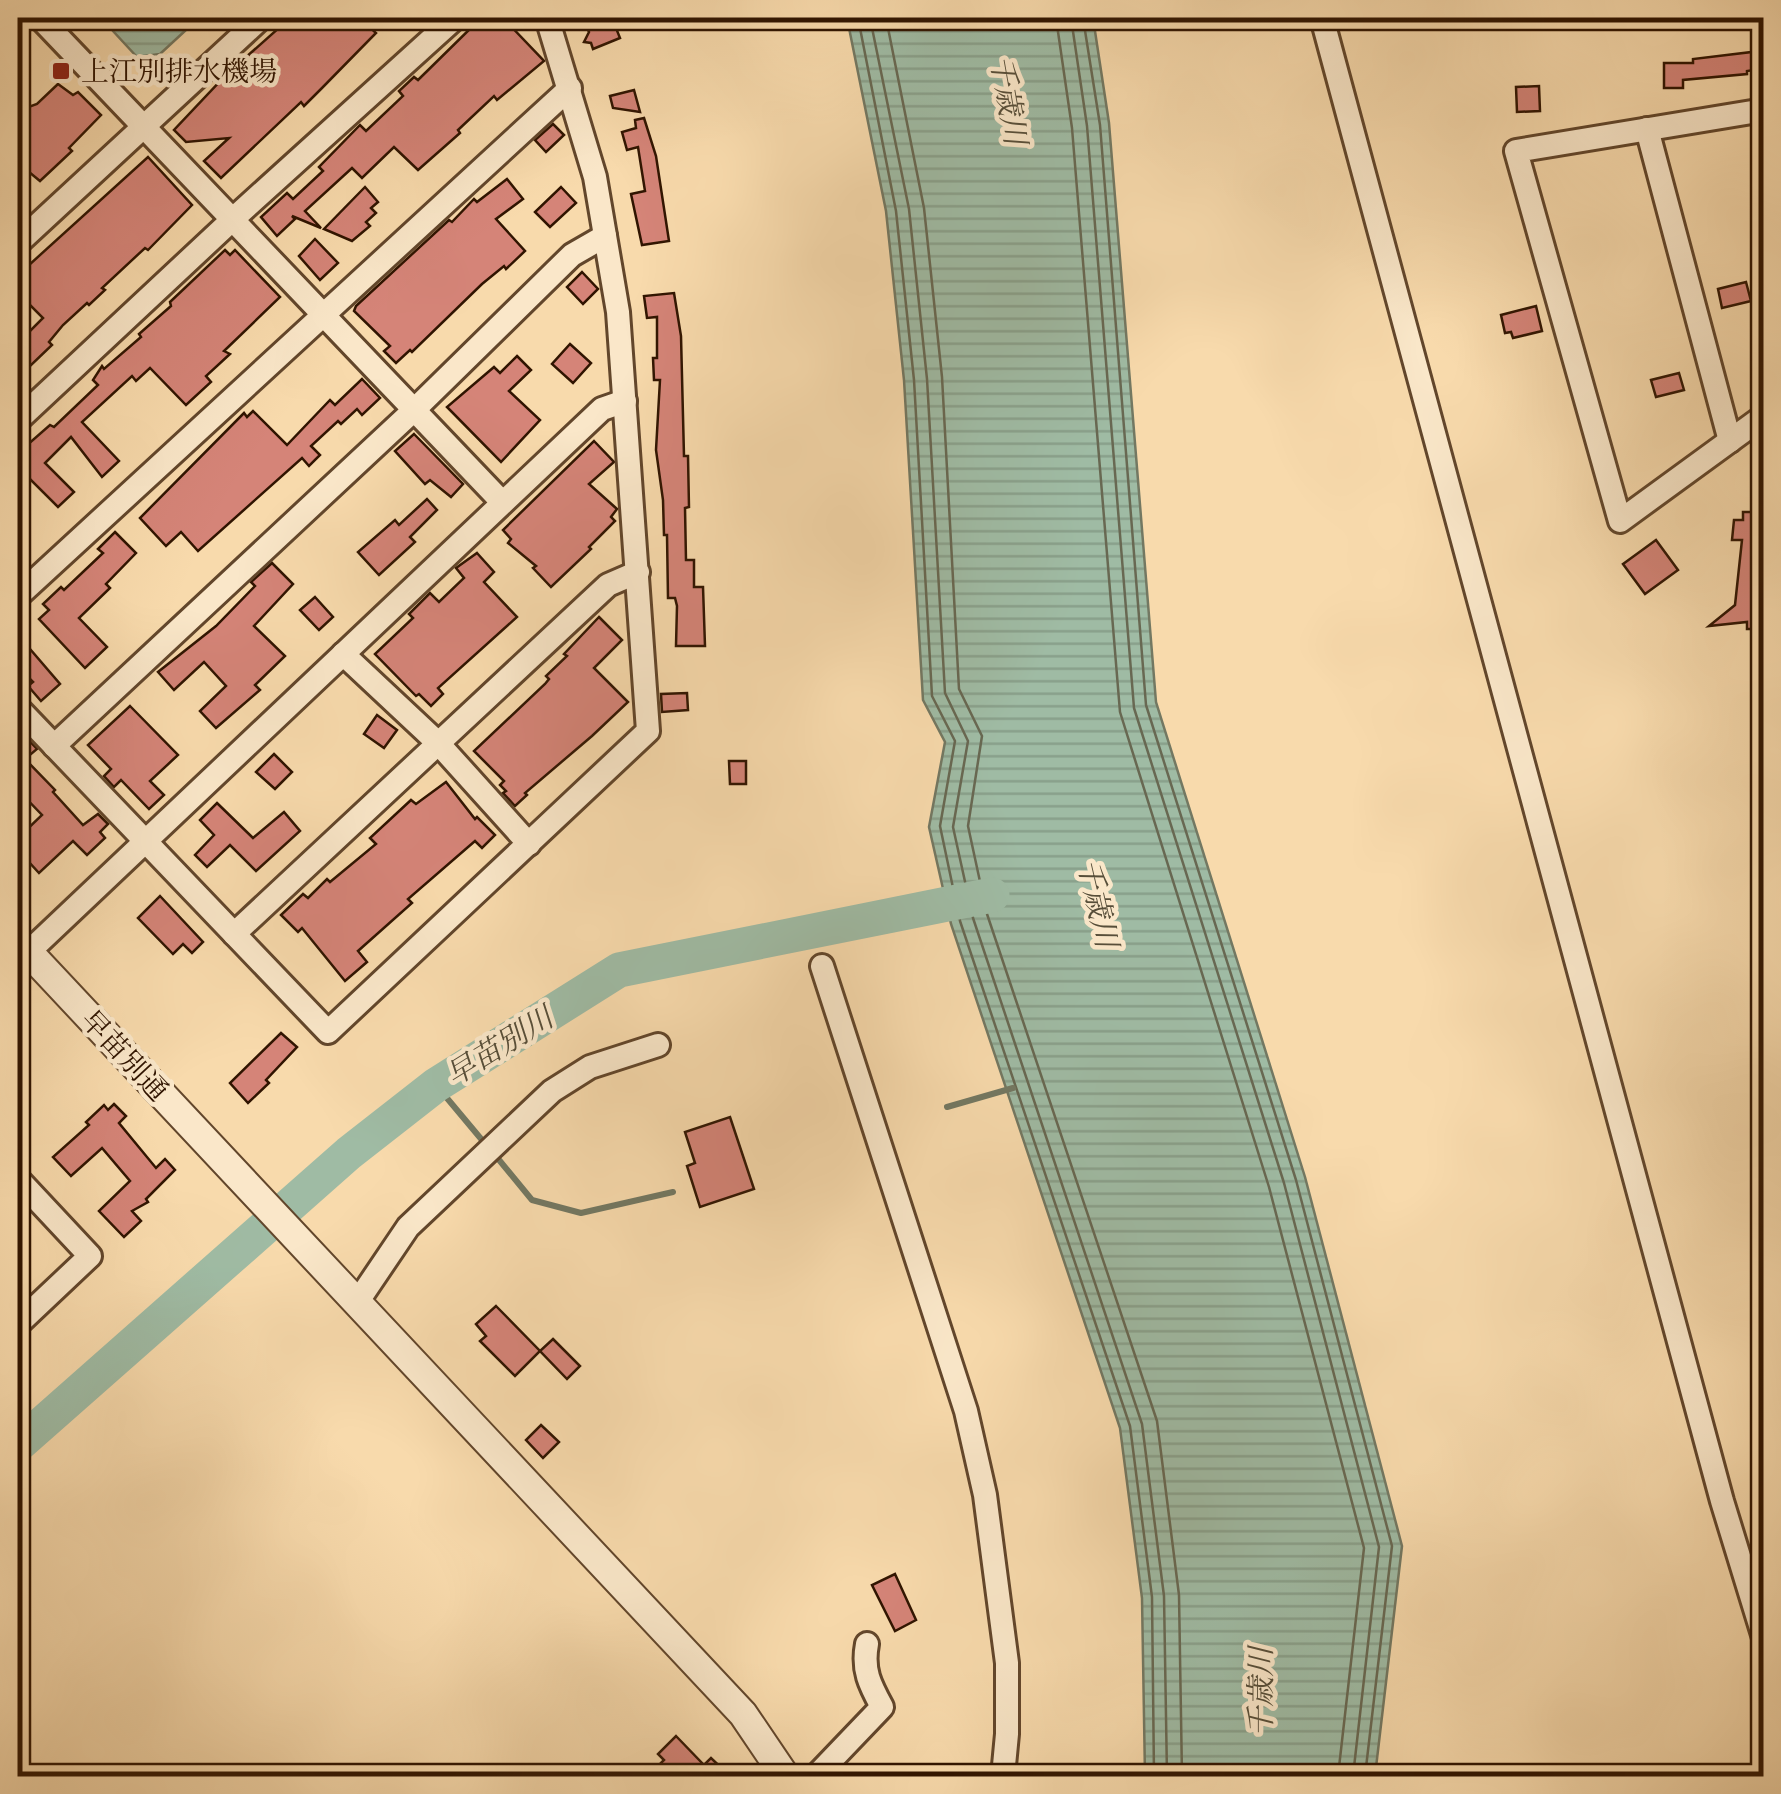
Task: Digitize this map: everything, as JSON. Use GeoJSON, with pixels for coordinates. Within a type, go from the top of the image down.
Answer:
{"type":"FeatureCollection","features":[{"type":"Feature","properties":{"kind":"street"},"geometry":{"type":"LineString","coordinates":[[40,18],[502,502]]}},
{"type":"Feature","properties":{"kind":"street"},"geometry":{"type":"LineString","coordinates":[[22,231],[262,18]]}},
{"type":"Feature","properties":{"kind":"street"},"geometry":{"type":"LineString","coordinates":[[18,420],[232,219],[455,18]]}},
{"type":"Feature","properties":{"kind":"street"},"geometry":{"type":"LineString","coordinates":[[18,708],[328,1032],[648,731],[618,312],[595,177],[547,18]]}},
{"type":"Feature","properties":{"kind":"street"},"geometry":{"type":"LineString","coordinates":[[1322,18],[1701,1424],[1764,1638]]}},
{"type":"Feature","properties":{"kind":"street"},"geometry":{"type":"LineString","coordinates":[[18,596],[570,88]]}},
{"type":"Feature","properties":{"kind":"street"},"geometry":{"type":"LineString","coordinates":[[1764,110],[1516,151],[1620,521],[1764,416]]}},
{"type":"Feature","properties":{"kind":"street"},"geometry":{"type":"LineString","coordinates":[[1648,129],[1730,442]]}},
{"type":"Feature","properties":{"kind":"street"},"geometry":{"type":"LineString","coordinates":[[54,746],[414,410],[572,255],[605,236]]}},
{"type":"Feature","properties":{"kind":"street"},"geometry":{"type":"LineString","coordinates":[[21,952],[146,842],[602,409],[625,402]]}},
{"type":"Feature","properties":{"kind":"street"},"geometry":{"type":"LineString","coordinates":[[234,934],[608,585],[638,572]]}},
{"type":"Feature","properties":{"kind":"street"},"geometry":{"type":"LineString","coordinates":[[343,654],[438,743],[529,844]]}},
{"type":"Feature","properties":{"kind":"street","name":"早苗別通"},"geometry":{"type":"LineString","coordinates":[[21,952],[349,1292],[743,1714],[785,1776]]}},
{"type":"Feature","properties":{"kind":"street"},"geometry":{"type":"LineString","coordinates":[[822,966],[966,1411],[985,1495],[1007,1663],[1007,1734],[1002,1776]]}},
{"type":"Feature","properties":{"kind":"street"},"geometry":{"type":"LineString","coordinates":[[349,1292],[408,1227],[552,1091],[590,1067],[658,1045]]}},
{"type":"Feature","properties":{"kind":"street"},"geometry":{"type":"LineString","coordinates":[[18,1179],[90,1256],[18,1324]]}},
{"type":"Feature","properties":{"kind":"street"},"geometry":{"type":"LineString","coordinates":[[816,1776],[882,1707],[863,1664],[867,1644]]}},
{"type":"Feature","properties":{"kind":"water"},"geometry":{"type":"Polygon","coordinates":[[[101,18],[199,18],[160,54],[137,57],[101,18]]]}},
{"type":"Feature","properties":{"kind":"water","name":"千歳川"},"geometry":{"type":"Polygon","coordinates":[[[847,18],[1093,18],[1109,123],[1156,702],[1305,1177],[1402,1546],[1375,1776],[1145,1776],[1142,1598],[1120,1428],[951,924],[929,827],[945,742],[923,700],[904,380],[886,211],[847,18]]]}},
{"type":"Feature","properties":{"kind":"building"},"geometry":{"type":"Polygon","coordinates":[[[290,18],[360,18],[376,33],[304,106],[301,102],[221,178],[204,161],[229,138],[186,142],[174,130],[226,75],[290,18]]]}},
{"type":"Feature","properties":{"kind":"building"},"geometry":{"type":"Polygon","coordinates":[[[481,18],[503,18],[544,61],[497,100],[494,96],[418,170],[394,147],[362,178],[352,168],[305,211],[321,228],[292,216],[295,219],[277,236],[261,217],[287,193],[293,199],[323,171],[319,167],[360,125],[366,131],[403,96],[399,91],[414,77],[418,80],[481,18]]]}},
{"type":"Feature","properties":{"kind":"building"},"geometry":{"type":"Polygon","coordinates":[[[582,18],[612,18],[620,38],[593,49],[591,43],[584,42],[589,32],[582,18]]]}},
{"type":"Feature","properties":{"kind":"building"},"geometry":{"type":"Polygon","coordinates":[[[1752,52],[1754,70],[1747,74],[1683,80],[1683,88],[1664,88],[1664,63],[1693,63],[1693,59],[1752,52]]]}},
{"type":"Feature","properties":{"kind":"building"},"geometry":{"type":"Polygon","coordinates":[[[58,84],[73,95],[78,92],[101,115],[69,148],[72,151],[40,181],[18,163],[18,122],[25,116],[20,110],[37,104],[58,84]]]}},
{"type":"Feature","properties":{"kind":"building"},"geometry":{"type":"Polygon","coordinates":[[[1539,86],[1540,111],[1517,112],[1516,87],[1539,86]]]}},
{"type":"Feature","properties":{"kind":"building"},"geometry":{"type":"Polygon","coordinates":[[[634,90],[640,112],[613,108],[610,96],[634,90]]]}},
{"type":"Feature","properties":{"kind":"building"},"geometry":{"type":"Polygon","coordinates":[[[644,118],[656,156],[669,241],[642,245],[631,194],[645,191],[638,147],[627,150],[622,132],[636,128],[635,120],[644,118]]]}},
{"type":"Feature","properties":{"kind":"building"},"geometry":{"type":"Polygon","coordinates":[[[553,124],[564,135],[546,152],[535,140],[553,124]]]}},
{"type":"Feature","properties":{"kind":"building"},"geometry":{"type":"Polygon","coordinates":[[[148,157],[192,205],[148,250],[145,248],[102,288],[105,290],[89,305],[63,325],[49,342],[52,345],[28,368],[18,357],[18,343],[43,318],[18,293],[18,275],[148,157]]]}},
{"type":"Feature","properties":{"kind":"building"},"geometry":{"type":"Polygon","coordinates":[[[507,179],[523,199],[496,219],[525,251],[482,284],[396,363],[384,351],[390,346],[354,311],[356,306],[449,220],[452,222],[474,199],[477,202],[507,179]]]}},
{"type":"Feature","properties":{"kind":"building"},"geometry":{"type":"Polygon","coordinates":[[[365,187],[378,202],[371,208],[376,213],[366,222],[370,226],[352,241],[324,229],[365,187]]]}},
{"type":"Feature","properties":{"kind":"building"},"geometry":{"type":"Polygon","coordinates":[[[561,187],[576,203],[550,227],[535,212],[561,187]]]}},
{"type":"Feature","properties":{"kind":"building"},"geometry":{"type":"Polygon","coordinates":[[[315,239],[338,263],[320,280],[299,256],[315,239]]]}},
{"type":"Feature","properties":{"kind":"building"},"geometry":{"type":"Polygon","coordinates":[[[225,250],[230,255],[235,250],[280,297],[224,351],[230,354],[206,376],[211,382],[186,405],[150,368],[136,381],[132,376],[82,422],[119,461],[102,477],[71,437],[45,463],[74,492],[58,507],[31,480],[18,493],[18,453],[50,425],[54,427],[98,385],[93,380],[102,366],[104,369],[141,337],[139,334],[225,250]]]}},
{"type":"Feature","properties":{"kind":"building"},"geometry":{"type":"Polygon","coordinates":[[[582,272],[598,289],[583,304],[567,287],[582,272]]]}},
{"type":"Feature","properties":{"kind":"building"},"geometry":{"type":"Polygon","coordinates":[[[1746,282],[1751,301],[1722,308],[1718,289],[1746,282]]]}},
{"type":"Feature","properties":{"kind":"building"},"geometry":{"type":"Polygon","coordinates":[[[674,293],[681,336],[684,456],[688,456],[686,560],[694,560],[694,587],[703,587],[705,646],[676,646],[677,606],[675,598],[668,598],[667,535],[656,450],[660,380],[654,380],[653,358],[657,358],[657,317],[647,318],[644,296],[674,293]]]}},
{"type":"Feature","properties":{"kind":"building"},"geometry":{"type":"Polygon","coordinates":[[[1536,306],[1542,331],[1513,338],[1511,332],[1505,333],[1501,315],[1536,306]]]}},
{"type":"Feature","properties":{"kind":"building"},"geometry":{"type":"Polygon","coordinates":[[[570,344],[591,363],[573,383],[552,364],[570,344]]]}},
{"type":"Feature","properties":{"kind":"building"},"geometry":{"type":"Polygon","coordinates":[[[517,356],[531,370],[509,391],[540,420],[501,462],[447,407],[494,367],[500,373],[517,356]]]}},
{"type":"Feature","properties":{"kind":"building"},"geometry":{"type":"Polygon","coordinates":[[[1679,373],[1684,390],[1656,397],[1651,380],[1679,373]]]}},
{"type":"Feature","properties":{"kind":"building"},"geometry":{"type":"Polygon","coordinates":[[[362,379],[380,398],[362,415],[357,409],[341,424],[338,421],[311,446],[320,455],[309,466],[302,458],[198,551],[181,532],[166,546],[140,518],[244,413],[247,417],[253,411],[287,445],[330,400],[335,405],[362,379]]]}},
{"type":"Feature","properties":{"kind":"building"},"geometry":{"type":"Polygon","coordinates":[[[414,434],[463,484],[451,497],[430,480],[425,484],[395,451],[414,434]]]}},
{"type":"Feature","properties":{"kind":"building"},"geometry":{"type":"Polygon","coordinates":[[[594,441],[614,462],[589,484],[617,509],[611,517],[615,521],[551,587],[533,568],[536,566],[508,543],[511,539],[503,530],[594,441]]]}},
{"type":"Feature","properties":{"kind":"building"},"geometry":{"type":"Polygon","coordinates":[[[427,499],[437,510],[410,537],[415,542],[379,575],[358,552],[395,520],[399,525],[427,499]]]}},
{"type":"Feature","properties":{"kind":"building"},"geometry":{"type":"Polygon","coordinates":[[[1743,512],[1764,512],[1764,629],[1747,629],[1747,622],[1709,626],[1735,605],[1742,540],[1732,540],[1734,520],[1743,520],[1743,512]]]}},
{"type":"Feature","properties":{"kind":"building"},"geometry":{"type":"Polygon","coordinates":[[[115,532],[136,553],[106,584],[110,588],[79,618],[107,647],[85,668],[39,619],[49,610],[43,604],[103,553],[98,549],[115,532]]]}},
{"type":"Feature","properties":{"kind":"building"},"geometry":{"type":"Polygon","coordinates":[[[1656,540],[1678,570],[1645,594],[1623,564],[1656,540]]]}},
{"type":"Feature","properties":{"kind":"building"},"geometry":{"type":"Polygon","coordinates":[[[477,553],[494,572],[484,582],[517,617],[438,688],[443,694],[431,706],[375,654],[413,618],[409,614],[430,593],[439,602],[464,578],[456,568],[477,553]]]}},
{"type":"Feature","properties":{"kind":"building"},"geometry":{"type":"Polygon","coordinates":[[[272,563],[293,584],[254,626],[285,656],[255,685],[260,690],[216,728],[200,711],[226,686],[204,662],[174,690],[158,672],[216,626],[255,586],[251,582],[272,563]]]}},
{"type":"Feature","properties":{"kind":"building"},"geometry":{"type":"Polygon","coordinates":[[[315,597],[333,617],[319,630],[300,610],[315,597]]]}},
{"type":"Feature","properties":{"kind":"building"},"geometry":{"type":"Polygon","coordinates":[[[599,617],[622,640],[594,668],[628,702],[515,806],[503,793],[506,791],[500,785],[504,781],[474,751],[545,684],[549,679],[546,676],[599,617]]]}},
{"type":"Feature","properties":{"kind":"building"},"geometry":{"type":"Polygon","coordinates":[[[18,635],[60,684],[41,701],[28,686],[33,682],[18,667],[18,635]]]}},
{"type":"Feature","properties":{"kind":"building"},"geometry":{"type":"Polygon","coordinates":[[[687,693],[688,710],[662,712],[661,694],[687,693]]]}},
{"type":"Feature","properties":{"kind":"building"},"geometry":{"type":"Polygon","coordinates":[[[130,706],[178,755],[150,781],[164,795],[149,809],[121,780],[114,787],[104,776],[111,769],[88,745],[130,706]]]}},
{"type":"Feature","properties":{"kind":"building"},"geometry":{"type":"Polygon","coordinates":[[[377,715],[397,730],[384,748],[364,734],[377,715]]]}},
{"type":"Feature","properties":{"kind":"building"},"geometry":{"type":"Polygon","coordinates":[[[18,729],[37,749],[25,759],[83,825],[98,814],[108,824],[100,832],[105,838],[87,855],[73,841],[39,873],[18,850],[18,838],[42,815],[18,790],[18,729]]]}},
{"type":"Feature","properties":{"kind":"building"},"geometry":{"type":"Polygon","coordinates":[[[274,754],[292,772],[275,789],[256,772],[274,754]]]}},
{"type":"Feature","properties":{"kind":"building"},"geometry":{"type":"Polygon","coordinates":[[[729,761],[746,761],[746,784],[730,784],[729,761]]]}},
{"type":"Feature","properties":{"kind":"building"},"geometry":{"type":"Polygon","coordinates":[[[446,782],[475,819],[495,835],[482,848],[475,841],[408,899],[412,903],[358,951],[367,962],[345,981],[302,928],[298,932],[281,915],[303,894],[308,898],[327,879],[330,882],[376,844],[370,838],[411,800],[416,804],[446,782]]]}},
{"type":"Feature","properties":{"kind":"building"},"geometry":{"type":"Polygon","coordinates":[[[217,803],[253,838],[284,812],[300,831],[256,871],[230,845],[207,867],[195,855],[214,835],[200,820],[217,803]]]}},
{"type":"Feature","properties":{"kind":"building"},"geometry":{"type":"Polygon","coordinates":[[[160,896],[203,942],[192,953],[183,944],[173,954],[138,918],[160,896]]]}},
{"type":"Feature","properties":{"kind":"building"},"geometry":{"type":"Polygon","coordinates":[[[281,1033],[297,1047],[248,1103],[230,1083],[281,1033]]]}},
{"type":"Feature","properties":{"kind":"building"},"geometry":{"type":"Polygon","coordinates":[[[114,1104],[126,1116],[119,1123],[156,1168],[165,1159],[175,1170],[146,1199],[148,1202],[132,1211],[141,1221],[124,1237],[99,1211],[130,1181],[102,1148],[71,1176],[53,1157],[89,1125],[86,1122],[104,1105],[108,1110],[114,1104]]]}},
{"type":"Feature","properties":{"kind":"building"},"geometry":{"type":"Polygon","coordinates":[[[730,1117],[754,1189],[700,1207],[687,1166],[695,1163],[685,1132],[730,1117]]]}},
{"type":"Feature","properties":{"kind":"building"},"geometry":{"type":"Polygon","coordinates":[[[496,1306],[540,1351],[515,1376],[480,1341],[486,1336],[476,1324],[496,1306]]]}},
{"type":"Feature","properties":{"kind":"building"},"geometry":{"type":"Polygon","coordinates":[[[553,1339],[580,1366],[567,1379],[540,1351],[553,1339]]]}},
{"type":"Feature","properties":{"kind":"building"},"geometry":{"type":"Polygon","coordinates":[[[541,1425],[559,1442],[543,1458],[526,1440],[541,1425]]]}},
{"type":"Feature","properties":{"kind":"building"},"geometry":{"type":"Polygon","coordinates":[[[895,1574],[916,1620],[895,1631],[872,1585],[895,1574]]]}},
{"type":"Feature","properties":{"kind":"building"},"geometry":{"type":"Polygon","coordinates":[[[676,1736],[704,1765],[711,1758],[730,1776],[648,1776],[664,1760],[658,1754],[676,1736]]]}},
{"type":"Feature","properties":{"kind":"waterway","name":"早苗別川"},"geometry":{"type":"LineString","coordinates":[[18,1445],[349,1153],[436,1085],[619,970],[992,895]]}},
{"type":"Feature","properties":{"kind":"waterway"},"geometry":{"type":"LineString","coordinates":[[436,1085],[487,1146]]}},
{"type":"Feature","properties":{"kind":"waterway"},"geometry":{"type":"LineString","coordinates":[[947,1107],[1013,1088]]}},
{"type":"Feature","properties":{"kind":"waterway"},"geometry":{"type":"LineString","coordinates":[[495,1155],[532,1200],[581,1213],[673,1192]]}},
{"type":"Feature","properties":{"kind":"place","name":"上江別排水機場"},"geometry":{"type":"Point","coordinates":[61,71]}}]}
